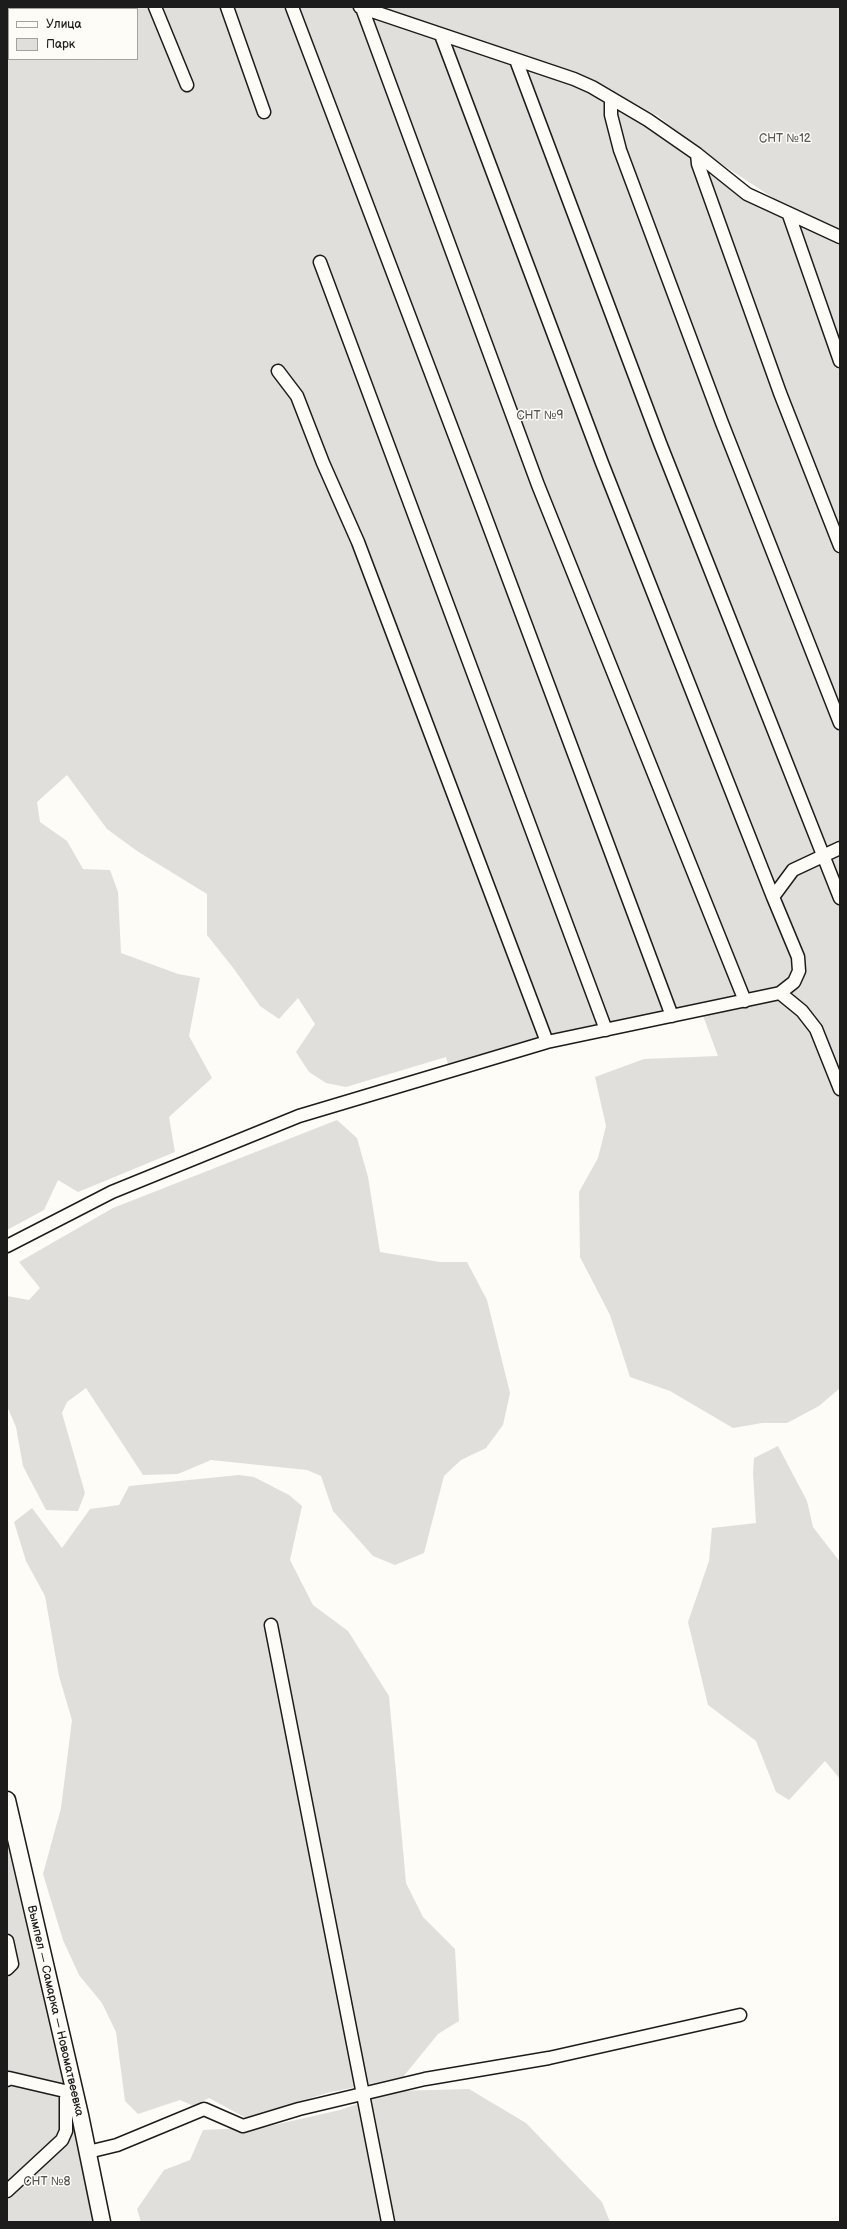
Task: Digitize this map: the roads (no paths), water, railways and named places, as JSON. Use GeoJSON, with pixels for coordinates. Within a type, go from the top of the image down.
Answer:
{"type":"FeatureCollection","features":[{"type":"Feature","properties":{"kind":"main road","name":"Вымпел — Самарка — Новоматвеевка"},"geometry":{"type":"LineString","coordinates":[[7,1802],[72,2091],[88,2152],[102,2222]]}},
{"type":"Feature","properties":{"kind":"street"},"geometry":{"type":"LineString","coordinates":[[155,7],[187,85]]}},
{"type":"Feature","properties":{"kind":"street"},"geometry":{"type":"LineString","coordinates":[[227,7],[264,112]]}},
{"type":"Feature","properties":{"kind":"street"},"geometry":{"type":"LineString","coordinates":[[292,7],[484,512],[672,1016]]}},
{"type":"Feature","properties":{"kind":"street"},"geometry":{"type":"LineString","coordinates":[[361,7],[538,486],[745,1001]]}},
{"type":"Feature","properties":{"kind":"street"},"geometry":{"type":"LineString","coordinates":[[361,7],[574,79],[611,98],[648,120],[697,154],[747,194],[840,238]]}},
{"type":"Feature","properties":{"kind":"street"},"geometry":{"type":"LineString","coordinates":[[7,1246],[112,1192],[299,1116],[547,1042],[780,993],[794,982],[799,971],[798,957],[602,463],[441,35]]}},
{"type":"Feature","properties":{"kind":"street"},"geometry":{"type":"LineString","coordinates":[[516,60],[660,443],[840,898]]}},
{"type":"Feature","properties":{"kind":"street"},"geometry":{"type":"LineString","coordinates":[[611,98],[610,115],[620,150],[722,423],[840,723]]}},
{"type":"Feature","properties":{"kind":"street"},"geometry":{"type":"LineString","coordinates":[[697,154],[698,164],[780,393],[840,546]]}},
{"type":"Feature","properties":{"kind":"street"},"geometry":{"type":"LineString","coordinates":[[789,215],[840,361]]}},
{"type":"Feature","properties":{"kind":"street"},"geometry":{"type":"LineString","coordinates":[[320,262],[606,1030]]}},
{"type":"Feature","properties":{"kind":"street"},"geometry":{"type":"LineString","coordinates":[[278,371],[297,396],[323,463],[358,542],[547,1042]]}},
{"type":"Feature","properties":{"kind":"street"},"geometry":{"type":"LineString","coordinates":[[773,896],[793,870],[840,848]]}},
{"type":"Feature","properties":{"kind":"street"},"geometry":{"type":"LineString","coordinates":[[780,993],[802,1011],[816,1029],[840,1089]]}},
{"type":"Feature","properties":{"kind":"street"},"geometry":{"type":"LineString","coordinates":[[271,1625],[388,2222]]}},
{"type":"Feature","properties":{"kind":"street"},"geometry":{"type":"LineString","coordinates":[[7,1941],[12,1964],[7,1969]]}},
{"type":"Feature","properties":{"kind":"street"},"geometry":{"type":"LineString","coordinates":[[88,2152],[117,2145],[204,2109],[243,2126],[299,2109],[425,2079],[549,2058],[740,2015]]}},
{"type":"Feature","properties":{"kind":"street"},"geometry":{"type":"LineString","coordinates":[[7,2080],[9,2078],[72,2091],[66,2098],[66,2131],[62,2140],[7,2190]]}},
{"type":"Feature","properties":{"kind":"park label","name":"СНТ №12"},"geometry":{"type":"Point","coordinates":[785,139]}},
{"type":"Feature","properties":{"kind":"park label","name":"СНТ №9"},"geometry":{"type":"Point","coordinates":[540,416]}},
{"type":"Feature","properties":{"kind":"park label","name":"СНТ №8"},"geometry":{"type":"Point","coordinates":[47,2182]}}]}
